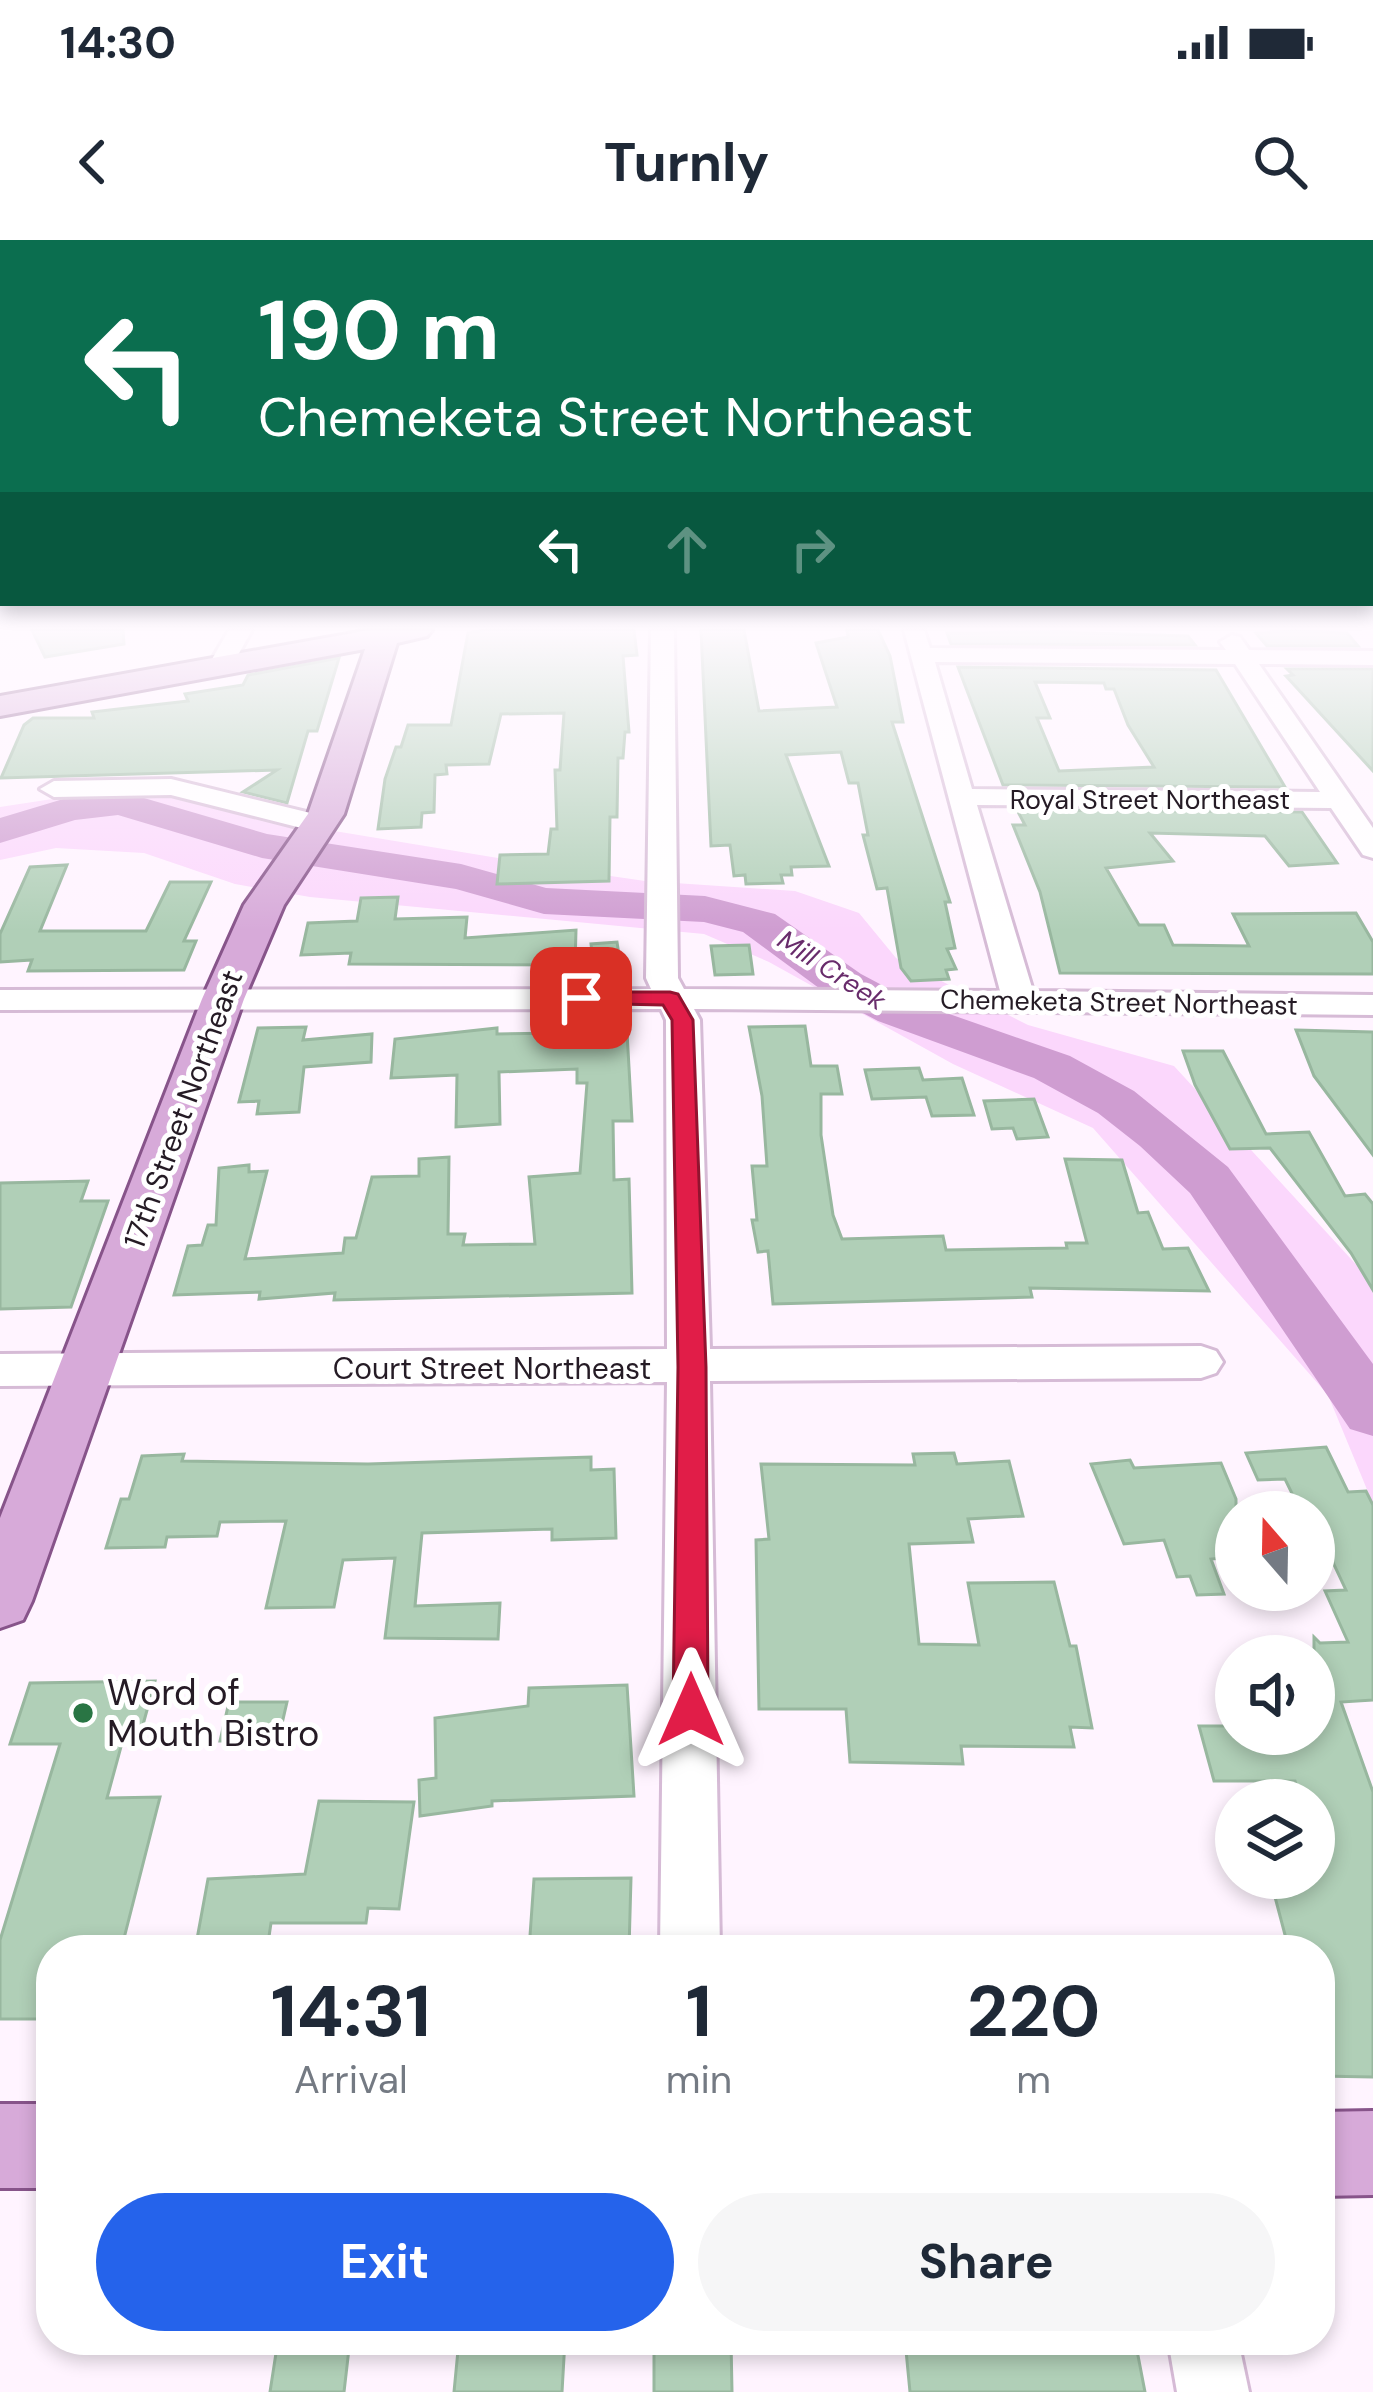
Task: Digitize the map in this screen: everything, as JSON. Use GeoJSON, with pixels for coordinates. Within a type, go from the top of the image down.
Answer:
{"type":"FeatureCollection","features":[{"type":"Feature","properties":{"kind":"main road","name":"17th Street Northeast"},"geometry":{"type":"LineString","coordinates":[[0,1600],[223,999],[264,905],[316,831],[351,730]]}},
{"type":"Feature","properties":{"kind":"main road"},"geometry":{"type":"LineString","coordinates":[[0,2146],[36,2146]]}},
{"type":"Feature","properties":{"kind":"main road"},"geometry":{"type":"LineString","coordinates":[[1335,2154],[1373,2153]]}},
{"type":"Feature","properties":{"kind":"street"},"geometry":{"type":"LineString","coordinates":[[661,730],[662,978],[682,1020],[692,1367],[690,1935]]}},
{"type":"Feature","properties":{"kind":"street"},"geometry":{"type":"LineString","coordinates":[[943,730],[1019,1000]]}},
{"type":"Feature","properties":{"kind":"street"},"geometry":{"type":"LineString","coordinates":[[1292,730],[1373,849]]}},
{"type":"Feature","properties":{"kind":"street"},"geometry":{"type":"LineString","coordinates":[[54,789],[171,787],[316,831]]}},
{"type":"Feature","properties":{"kind":"street","name":"Royal Street Northeast"},"geometry":{"type":"LineString","coordinates":[[962,797],[1339,800]]}},
{"type":"Feature","properties":{"kind":"street","name":"Chemeketa Street Northeast"},"geometry":{"type":"LineString","coordinates":[[0,1000],[670,998],[1373,1005]]}},
{"type":"Feature","properties":{"kind":"street","name":"Court Street Northeast"},"geometry":{"type":"LineString","coordinates":[[0,1370],[1201,1362]]}},
{"type":"Feature","properties":{"kind":"street"},"geometry":{"type":"LineString","coordinates":[[1206,2355],[1213,2392]]}},
{"type":"Feature","properties":{"kind":"shaded area"},"geometry":{"type":"Polygon","coordinates":[[[165,794],[249,817],[583,872],[795,891],[859,913],[896,958],[1028,1025],[1174,1066],[1373,1283],[1373,1504],[1328,1395],[1093,1128],[953,1064],[769,962],[704,934],[310,897],[235,884],[144,853],[56,848],[0,860],[0,807],[72,796],[165,794]]]}},
{"type":"Feature","properties":{"kind":"building"},"geometry":{"type":"Polygon","coordinates":[[[22,730],[317,730],[308,731],[287,803],[243,792],[277,770],[1,778],[22,730]]]}},
{"type":"Feature","properties":{"kind":"building"},"geometry":{"type":"Polygon","coordinates":[[[406,730],[497,730],[489,764],[446,765],[447,774],[435,775],[434,812],[422,813],[421,827],[378,829],[385,779],[396,747],[401,747],[406,730]]]}},
{"type":"Feature","properties":{"kind":"building"},"geometry":{"type":"Polygon","coordinates":[[[563,730],[629,730],[623,758],[618,758],[617,817],[610,817],[609,881],[497,884],[500,855],[548,854],[551,829],[557,829],[555,770],[560,770],[563,730]]]}},
{"type":"Feature","properties":{"kind":"building"},"geometry":{"type":"Polygon","coordinates":[[[706,730],[895,730],[950,902],[945,902],[955,948],[947,949],[956,969],[946,970],[949,979],[911,981],[901,968],[887,888],[877,889],[863,835],[868,835],[858,783],[849,783],[841,752],[786,755],[829,866],[791,867],[792,875],[781,875],[783,883],[746,884],[745,875],[734,876],[730,845],[711,846],[706,730]]]}},
{"type":"Feature","properties":{"kind":"building"},"geometry":{"type":"Polygon","coordinates":[[[982,730],[1042,730],[1059,771],[1154,767],[1131,730],[1252,730],[1285,787],[1003,785],[982,730]]]}},
{"type":"Feature","properties":{"kind":"building"},"geometry":{"type":"Polygon","coordinates":[[[1336,730],[1373,730],[1373,771],[1336,730]]]}},
{"type":"Feature","properties":{"kind":"building"},"geometry":{"type":"Polygon","coordinates":[[[1017,810],[1302,812],[1337,863],[1289,866],[1265,836],[1150,833],[1173,861],[1106,868],[1139,925],[1164,925],[1173,945],[1249,946],[1233,914],[1356,913],[1373,942],[1373,974],[1060,973],[1040,892],[1013,825],[1025,825],[1017,810]]]}},
{"type":"Feature","properties":{"kind":"building"},"geometry":{"type":"Polygon","coordinates":[[[67,865],[40,931],[146,931],[170,882],[211,882],[184,941],[196,941],[184,970],[28,971],[32,960],[0,962],[0,934],[30,867],[67,865]]]}},
{"type":"Feature","properties":{"kind":"building"},"geometry":{"type":"Polygon","coordinates":[[[398,897],[395,919],[467,917],[465,938],[576,930],[575,965],[349,964],[351,953],[301,955],[308,923],[357,921],[361,898],[398,897]]]}},
{"type":"Feature","properties":{"kind":"building"},"geometry":{"type":"Polygon","coordinates":[[[617,942],[621,968],[594,970],[591,944],[617,942]]]}},
{"type":"Feature","properties":{"kind":"building"},"geometry":{"type":"Polygon","coordinates":[[[749,945],[753,974],[715,975],[711,946],[749,945]]]}},
{"type":"Feature","properties":{"kind":"building"},"geometry":{"type":"Polygon","coordinates":[[[805,1026],[811,1066],[837,1066],[842,1094],[821,1094],[821,1135],[833,1215],[842,1239],[943,1236],[946,1250],[1067,1248],[1066,1243],[1087,1243],[1065,1159],[1122,1160],[1138,1213],[1148,1212],[1163,1249],[1188,1248],[1209,1291],[1030,1288],[1032,1297],[773,1304],[768,1251],[758,1252],[752,1220],[757,1220],[752,1166],[767,1166],[762,1096],[749,1027],[805,1026]]]}},
{"type":"Feature","properties":{"kind":"building"},"geometry":{"type":"Polygon","coordinates":[[[306,1027],[303,1040],[372,1034],[371,1062],[304,1067],[299,1112],[257,1114],[259,1101],[239,1102],[258,1028],[306,1027]]]}},
{"type":"Feature","properties":{"kind":"building"},"geometry":{"type":"Polygon","coordinates":[[[497,1028],[497,1034],[627,1032],[632,1121],[613,1121],[614,1180],[629,1179],[632,1293],[334,1300],[335,1293],[259,1299],[260,1292],[174,1295],[188,1246],[202,1245],[208,1225],[216,1225],[219,1168],[249,1165],[249,1172],[267,1171],[245,1259],[343,1253],[345,1238],[356,1238],[372,1177],[419,1176],[419,1159],[449,1157],[448,1234],[465,1234],[463,1245],[535,1244],[529,1177],[580,1173],[587,1083],[577,1083],[577,1069],[499,1072],[500,1124],[456,1127],[457,1075],[391,1078],[395,1039],[497,1028]]]}},
{"type":"Feature","properties":{"kind":"building"},"geometry":{"type":"Polygon","coordinates":[[[1296,1030],[1373,1032],[1373,1155],[1314,1076],[1296,1030]]]}},
{"type":"Feature","properties":{"kind":"building"},"geometry":{"type":"Polygon","coordinates":[[[1183,1051],[1223,1051],[1266,1134],[1309,1132],[1345,1196],[1365,1194],[1373,1204],[1373,1290],[1351,1253],[1270,1148],[1230,1149],[1195,1085],[1183,1051]]]}},
{"type":"Feature","properties":{"kind":"building"},"geometry":{"type":"Polygon","coordinates":[[[919,1068],[923,1080],[962,1078],[974,1115],[932,1116],[926,1097],[872,1099],[865,1070],[919,1068]]]}},
{"type":"Feature","properties":{"kind":"building"},"geometry":{"type":"Polygon","coordinates":[[[1034,1099],[1048,1137],[1017,1139],[1013,1128],[992,1129],[984,1101],[1034,1099]]]}},
{"type":"Feature","properties":{"kind":"building"},"geometry":{"type":"Polygon","coordinates":[[[88,1181],[81,1201],[108,1201],[71,1307],[0,1309],[0,1183],[88,1181]]]}},
{"type":"Feature","properties":{"kind":"building"},"geometry":{"type":"Polygon","coordinates":[[[1326,1447],[1348,1492],[1366,1491],[1373,1505],[1373,1700],[1341,1702],[1373,1792],[1373,2077],[1335,2076],[1335,1935],[1285,1935],[1276,1899],[1335,1899],[1335,1779],[1214,1781],[1199,1726],[1215,1726],[1215,1755],[1335,1755],[1335,1642],[1348,1642],[1334,1611],[1335,1591],[1346,1590],[1335,1567],[1335,1491],[1291,1491],[1285,1479],[1258,1480],[1246,1453],[1326,1447]]]}},
{"type":"Feature","properties":{"kind":"building"},"geometry":{"type":"Polygon","coordinates":[[[954,1453],[957,1464],[1009,1461],[1023,1516],[968,1519],[973,1542],[909,1544],[919,1644],[979,1645],[968,1583],[1054,1582],[1070,1646],[1076,1646],[1092,1728],[1070,1727],[1074,1747],[961,1746],[963,1764],[850,1762],[846,1709],[759,1709],[756,1540],[769,1539],[761,1464],[915,1465],[913,1454],[954,1453]]]}},
{"type":"Feature","properties":{"kind":"building"},"geometry":{"type":"Polygon","coordinates":[[[184,1454],[182,1461],[368,1464],[591,1457],[591,1470],[614,1469],[616,1538],[552,1540],[552,1529],[422,1533],[415,1606],[500,1603],[498,1639],[385,1638],[395,1558],[343,1560],[334,1607],[266,1608],[286,1521],[220,1522],[217,1536],[167,1537],[165,1547],[106,1548],[121,1499],[129,1499],[142,1456],[184,1454]]]}},
{"type":"Feature","properties":{"kind":"building"},"geometry":{"type":"Polygon","coordinates":[[[1130,1460],[1134,1468],[1221,1463],[1233,1491],[1215,1491],[1215,1559],[1211,1559],[1215,1594],[1197,1595],[1190,1576],[1177,1577],[1164,1540],[1124,1544],[1091,1464],[1130,1460]]]}},
{"type":"Feature","properties":{"kind":"building"},"geometry":{"type":"Polygon","coordinates":[[[155,1681],[138,1743],[122,1743],[107,1798],[160,1797],[125,1935],[36,1935],[36,2019],[0,2019],[0,1940],[60,1744],[10,1744],[30,1683],[155,1681]]]}},
{"type":"Feature","properties":{"kind":"building"},"geometry":{"type":"Polygon","coordinates":[[[627,1685],[634,1796],[492,1801],[492,1806],[420,1816],[419,1780],[436,1778],[435,1718],[528,1706],[529,1688],[627,1685]]]}},
{"type":"Feature","properties":{"kind":"building"},"geometry":{"type":"Polygon","coordinates":[[[229,1702],[287,1702],[278,1741],[220,1741],[229,1702]]]}},
{"type":"Feature","properties":{"kind":"building"},"geometry":{"type":"Polygon","coordinates":[[[319,1801],[414,1802],[399,1909],[368,1908],[366,1923],[271,1923],[269,1935],[198,1935],[208,1879],[305,1874],[319,1801]]]}},
{"type":"Feature","properties":{"kind":"building"},"geometry":{"type":"Polygon","coordinates":[[[631,1878],[629,1935],[530,1935],[534,1879],[631,1878]]]}},
{"type":"Feature","properties":{"kind":"building"},"geometry":{"type":"Polygon","coordinates":[[[276,2355],[348,2355],[344,2392],[270,2392],[276,2355]]]}},
{"type":"Feature","properties":{"kind":"building"},"geometry":{"type":"Polygon","coordinates":[[[458,2355],[564,2355],[562,2392],[454,2392],[458,2355]]]}},
{"type":"Feature","properties":{"kind":"building"},"geometry":{"type":"Polygon","coordinates":[[[654,2355],[731,2355],[732,2392],[654,2392],[654,2355]]]}},
{"type":"Feature","properties":{"kind":"building"},"geometry":{"type":"Polygon","coordinates":[[[906,2355],[1138,2355],[1145,2392],[910,2392],[906,2355]]]}},
{"type":"Feature","properties":{"kind":"waterway","name":"Mill Creek"},"geometry":{"type":"LineString","coordinates":[[0,831],[70,809],[120,803],[262,846],[461,877],[544,901],[705,909],[759,923],[844,984],[895,1011],[1052,1067],[1116,1102],[1159,1134],[1209,1180],[1373,1412]]}},
{"type":"Feature","properties":{"kind":"place","name":"Word of Mouth Bistro"},"geometry":{"type":"Point","coordinates":[83,1713]}},
{"type":"Feature","properties":{"kind":"route"},"geometry":{"type":"LineString","coordinates":[[581,998],[670,998],[682,1014],[692,1367],[691,1710]]}}]}
